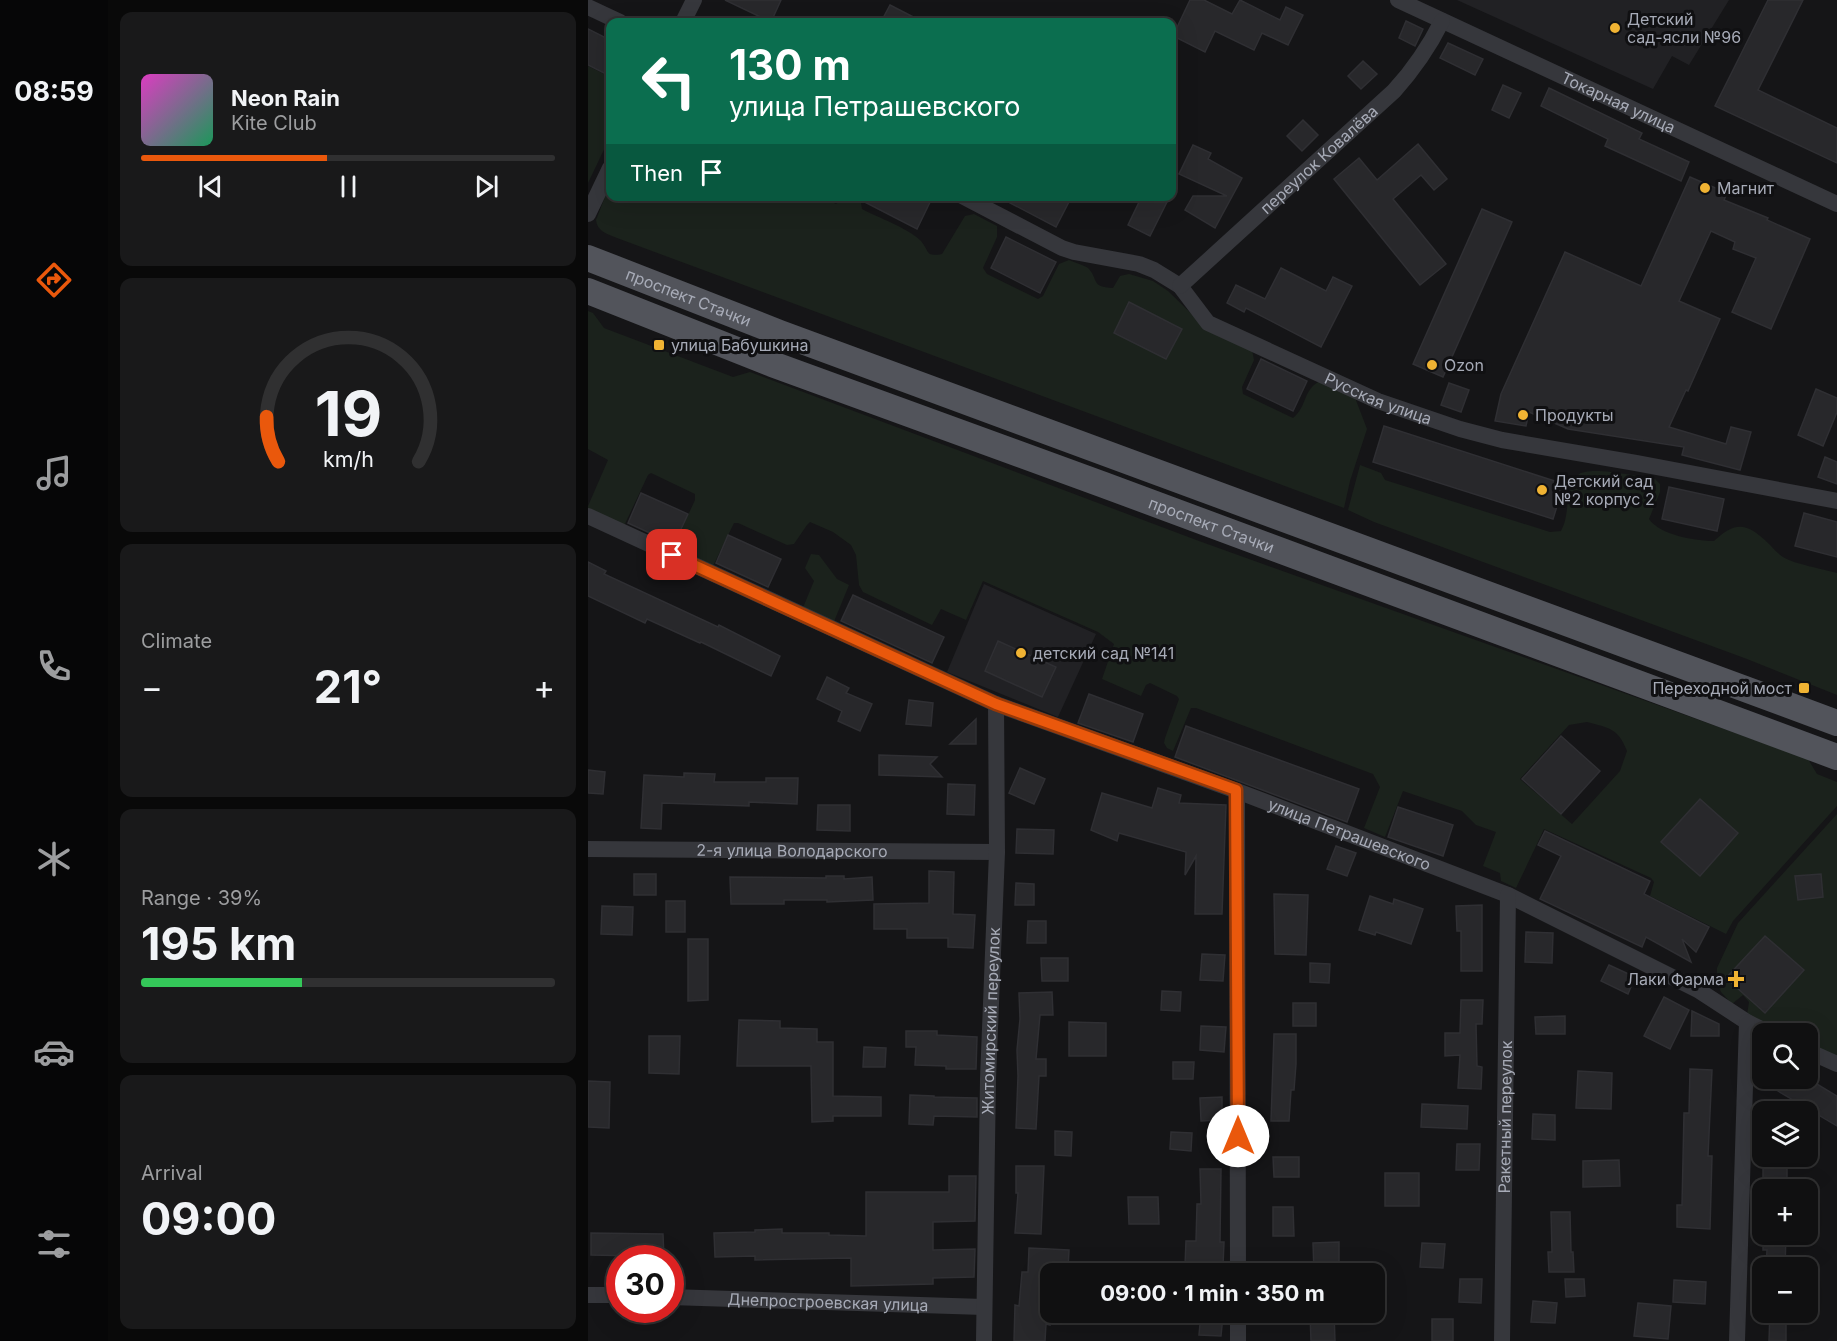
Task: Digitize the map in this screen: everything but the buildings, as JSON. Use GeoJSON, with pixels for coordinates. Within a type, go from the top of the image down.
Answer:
{"type":"FeatureCollection","features":[{"type":"Feature","properties":{"kind":"main road","name":"проспект Стачки"},"geometry":{"type":"LineString","coordinates":[[588,258],[780,333],[1837,723]]}},
{"type":"Feature","properties":{"kind":"main road","name":"проспект Стачки"},"geometry":{"type":"LineString","coordinates":[[588,291],[772,364],[1837,757]]}},
{"type":"Feature","properties":{"kind":"street"},"geometry":{"type":"LineString","coordinates":[[684,18],[694,0]]}},
{"type":"Feature","properties":{"kind":"street","name":"Токарная улица"},"geometry":{"type":"LineString","coordinates":[[1398,0],[1837,204]]}},
{"type":"Feature","properties":{"kind":"street"},"geometry":{"type":"LineString","coordinates":[[588,7],[611,18]]}},
{"type":"Feature","properties":{"kind":"street","name":"переулок Ковалёва"},"geometry":{"type":"LineString","coordinates":[[1180,286],[1394,91],[1421,59],[1443,21]]}},
{"type":"Feature","properties":{"kind":"street"},"geometry":{"type":"LineString","coordinates":[[588,214],[606,176]]}},
{"type":"Feature","properties":{"kind":"street","name":"Русская улица"},"geometry":{"type":"LineString","coordinates":[[972,201],[1062,248],[1139,264],[1168,277],[1180,286],[1208,323],[1378,401],[1460,429],[1502,440],[1837,501]]}},
{"type":"Feature","properties":{"kind":"street","name":"улица Петрашевского"},"geometry":{"type":"LineString","coordinates":[[588,516],[996,704],[1236,790],[1508,895],[1698,990],[1752,1025]]}},
{"type":"Feature","properties":{"kind":"street","name":"Житомирский переулок"},"geometry":{"type":"LineString","coordinates":[[984,1341],[988,1078],[997,852],[996,704]]}},
{"type":"Feature","properties":{"kind":"street"},"geometry":{"type":"LineString","coordinates":[[1236,790],[1238,1263]]}},
{"type":"Feature","properties":{"kind":"street","name":"2-я улица Володарского"},"geometry":{"type":"LineString","coordinates":[[588,849],[997,852]]}},
{"type":"Feature","properties":{"kind":"street","name":"Ракетный переулок"},"geometry":{"type":"LineString","coordinates":[[1502,1341],[1508,895]]}},
{"type":"Feature","properties":{"kind":"street"},"geometry":{"type":"LineString","coordinates":[[1737,1341],[1748,1023]]}},
{"type":"Feature","properties":{"kind":"street"},"geometry":{"type":"LineString","coordinates":[[1818,1055],[1837,1064]]}},
{"type":"Feature","properties":{"kind":"street"},"geometry":{"type":"LineString","coordinates":[[588,1295],[606,1295]]}},
{"type":"Feature","properties":{"kind":"street","name":"Днепростроевская улица"},"geometry":{"type":"LineString","coordinates":[[684,1297],[984,1307]]}},
{"type":"Feature","properties":{"kind":"street"},"geometry":{"type":"LineString","coordinates":[[1238,1323],[1238,1341]]}},
{"type":"Feature","properties":{"kind":"shaded area","name":"Детский сад-ясли №96"},"geometry":{"type":"Polygon","coordinates":[[[1457,0],[1729,0],[1689,65],[1672,56],[1653,89],[1457,0]]]}},
{"type":"Feature","properties":{"kind":"shaded area"},"geometry":{"type":"Polygon","coordinates":[[[588,66],[606,75],[606,145],[588,183],[588,66]]]}},
{"type":"Feature","properties":{"kind":"shaded area"},"geometry":{"type":"Polygon","coordinates":[[[606,194],[606,201],[829,201],[836,204],[839,201],[862,201],[862,209],[909,232],[921,241],[928,253],[933,255],[942,254],[965,216],[974,214],[997,226],[997,237],[983,268],[987,274],[1038,299],[1043,296],[1059,264],[1069,260],[1088,268],[1101,286],[1113,288],[1120,276],[1129,274],[1153,281],[1168,291],[1206,328],[1252,350],[1254,360],[1242,387],[1243,394],[1293,418],[1311,388],[1322,380],[1354,395],[1367,429],[1344,508],[610,235],[600,229],[596,220],[606,194]]]}},
{"type":"Feature","properties":{"kind":"shaded area"},"geometry":{"type":"Polygon","coordinates":[[[588,311],[593,313],[604,328],[733,377],[750,372],[1199,541],[1808,759],[1817,774],[1837,782],[1837,806],[1733,921],[1726,934],[1650,896],[1654,882],[1651,878],[1544,829],[1516,888],[1501,881],[1500,873],[1483,866],[1496,832],[1476,825],[1462,811],[1403,791],[1385,837],[1364,828],[1380,787],[1373,774],[1196,708],[1191,708],[1173,751],[1167,748],[1164,743],[1179,699],[1177,696],[1150,683],[1146,685],[1141,696],[1102,679],[1114,644],[1098,632],[983,581],[966,620],[941,609],[932,625],[863,592],[859,585],[856,555],[851,545],[833,532],[810,522],[794,544],[787,545],[734,523],[712,568],[672,550],[695,500],[695,494],[651,473],[623,528],[588,512],[588,506],[608,460],[588,449],[588,311]],[[1587,722],[1569,725],[1520,779],[1572,824],[1620,771],[1627,751],[1624,743],[1612,730],[1587,722]]]}},
{"type":"Feature","properties":{"kind":"shaded area"},"geometry":{"type":"Polygon","coordinates":[[[1360,465],[1381,473],[1385,480],[1550,532],[1561,531],[1571,487],[1578,475],[1584,472],[1603,471],[1655,479],[1660,484],[1660,492],[1649,519],[1661,529],[1688,538],[1714,541],[1736,527],[1748,528],[1788,560],[1837,573],[1837,695],[1747,659],[1374,522],[1348,510],[1360,465]]]}},
{"type":"Feature","properties":{"kind":"shaded area"},"geometry":{"type":"Polygon","coordinates":[[[811,554],[819,555],[837,579],[849,585],[833,624],[802,610],[814,581],[805,568],[811,554]]]}},
{"type":"Feature","properties":{"kind":"shaded area","name":"детский сад №141"},"geometry":{"type":"Polygon","coordinates":[[[984,584],[1096,634],[1058,717],[947,672],[984,584]]]}},
{"type":"Feature","properties":{"kind":"shaded area"},"geometry":{"type":"Polygon","coordinates":[[[1837,814],[1837,1057],[1818,1048],[1818,1023],[1764,1023],[1747,1015],[1749,1002],[1743,995],[1732,1004],[1721,992],[1717,983],[1717,968],[1738,923],[1837,814]]]}},
{"type":"Feature","properties":{"kind":"place","name":"Детский сад-ясли №96"},"geometry":{"type":"Point","coordinates":[1615,28]}},
{"type":"Feature","properties":{"kind":"place","name":"Магнит"},"geometry":{"type":"Point","coordinates":[1705,188]}},
{"type":"Feature","properties":{"kind":"place","name":"улица Бабушкина"},"geometry":{"type":"Point","coordinates":[659,345]}},
{"type":"Feature","properties":{"kind":"place","name":"Ozon"},"geometry":{"type":"Point","coordinates":[1432,365]}},
{"type":"Feature","properties":{"kind":"place","name":"Продукты"},"geometry":{"type":"Point","coordinates":[1523,415]}},
{"type":"Feature","properties":{"kind":"place","name":"Детский сад №2 корпус 2"},"geometry":{"type":"Point","coordinates":[1542,490]}},
{"type":"Feature","properties":{"kind":"place","name":"детский сад №141"},"geometry":{"type":"Point","coordinates":[1021,653]}},
{"type":"Feature","properties":{"kind":"place","name":"Переходной мост"},"geometry":{"type":"Point","coordinates":[1804,688]}},
{"type":"Feature","properties":{"kind":"place","name":"Лаки Фарма"},"geometry":{"type":"Point","coordinates":[1736,979]}},
{"type":"Feature","properties":{"kind":"route"},"geometry":{"type":"LineString","coordinates":[[672,555],[996,704],[1236,790],[1238,1136]]}}]}
